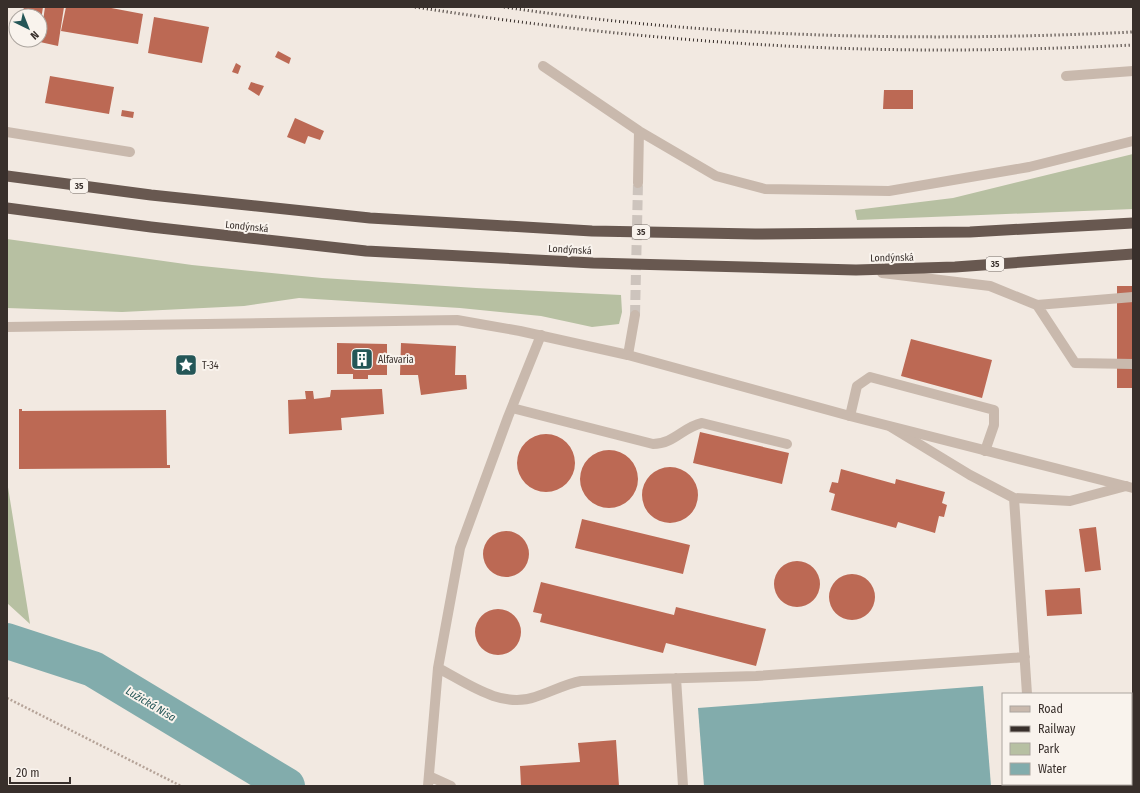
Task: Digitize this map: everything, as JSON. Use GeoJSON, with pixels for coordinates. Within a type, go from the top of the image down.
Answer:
{"type":"FeatureCollection","features":[{"type":"Feature","properties":{"kind":"highway","name":"Londýnská"},"geometry":{"type":"LineString","coordinates":[[7,176],[151,196],[370,218],[592,231],[755,234],[970,232],[1133,223]]}},
{"type":"Feature","properties":{"kind":"highway","name":"Londýnská"},"geometry":{"type":"LineString","coordinates":[[7,208],[151,227],[366,251],[593,263],[856,270],[955,267],[1133,254]]}},
{"type":"Feature","properties":{"kind":"street"},"geometry":{"type":"LineString","coordinates":[[543,66],[639,131],[716,176],[765,189],[889,191],[1029,167],[1133,141]]}},
{"type":"Feature","properties":{"kind":"street"},"geometry":{"type":"LineString","coordinates":[[1066,76],[1133,71]]}},
{"type":"Feature","properties":{"kind":"street"},"geometry":{"type":"LineString","coordinates":[[638,183],[639,131]]}},
{"type":"Feature","properties":{"kind":"street"},"geometry":{"type":"LineString","coordinates":[[7,132],[130,152]]}},
{"type":"Feature","properties":{"kind":"street"},"geometry":{"type":"LineString","coordinates":[[856,270],[990,286],[1037,305],[1133,297]]}},
{"type":"Feature","properties":{"kind":"street"},"geometry":{"type":"LineString","coordinates":[[1037,305],[1075,364],[1133,364]]}},
{"type":"Feature","properties":{"kind":"street"},"geometry":{"type":"LineString","coordinates":[[628,355],[635,315]]}},
{"type":"Feature","properties":{"kind":"street"},"geometry":{"type":"LineString","coordinates":[[7,327],[457,320],[541,335],[628,355],[850,416],[1130,487]]}},
{"type":"Feature","properties":{"kind":"street"},"geometry":{"type":"LineString","coordinates":[[450,786],[429,781],[438,668],[460,548],[541,335]]}},
{"type":"Feature","properties":{"kind":"street"},"geometry":{"type":"LineString","coordinates":[[850,416],[857,386],[870,377],[994,410],[994,425],[985,450]]}},
{"type":"Feature","properties":{"kind":"street"},"geometry":{"type":"LineString","coordinates":[[512,408],[653,444],[664,444],[693,425],[702,423],[787,444]]}},
{"type":"Feature","properties":{"kind":"street"},"geometry":{"type":"LineString","coordinates":[[889,426],[970,475],[1014,498],[1070,501],[1130,487]]}},
{"type":"Feature","properties":{"kind":"street"},"geometry":{"type":"LineString","coordinates":[[1014,498],[1027,693]]}},
{"type":"Feature","properties":{"kind":"street"},"geometry":{"type":"LineString","coordinates":[[438,668],[506,701],[519,701],[534,698],[569,683],[581,681],[756,676],[1025,657]]}},
{"type":"Feature","properties":{"kind":"street"},"geometry":{"type":"LineString","coordinates":[[676,678],[683,786]]}},
{"type":"Feature","properties":{"kind":"path"},"geometry":{"type":"LineString","coordinates":[[7,698],[181,786]]}},
{"type":"Feature","properties":{"kind":"green space"},"geometry":{"type":"Polygon","coordinates":[[[1133,154],[1133,209],[857,220],[855,210],[953,198],[1133,154]]]}},
{"type":"Feature","properties":{"kind":"green space"},"geometry":{"type":"Polygon","coordinates":[[[7,239],[192,265],[322,278],[476,288],[621,295],[622,312],[619,324],[592,327],[541,316],[460,308],[299,298],[244,306],[122,312],[7,308],[7,239]]]}},
{"type":"Feature","properties":{"kind":"green space"},"geometry":{"type":"Polygon","coordinates":[[[7,481],[30,624],[7,603],[7,481]]]}},
{"type":"Feature","properties":{"kind":"water"},"geometry":{"type":"Polygon","coordinates":[[[983,686],[991,786],[704,786],[698,708],[983,686]]]}},
{"type":"Feature","properties":{"kind":"building"},"geometry":{"type":"Polygon","coordinates":[[[24,7],[43,7],[43,8],[24,7]]]}},
{"type":"Feature","properties":{"kind":"building"},"geometry":{"type":"Polygon","coordinates":[[[64,7],[58,46],[48,44],[48,8],[45,8],[64,7]]]}},
{"type":"Feature","properties":{"kind":"building"},"geometry":{"type":"Polygon","coordinates":[[[66,7],[106,7],[143,14],[138,44],[61,31],[66,7]]]}},
{"type":"Feature","properties":{"kind":"building"},"geometry":{"type":"Polygon","coordinates":[[[154,17],[209,27],[202,63],[148,53],[154,17]]]}},
{"type":"Feature","properties":{"kind":"building"},"geometry":{"type":"Polygon","coordinates":[[[278,51],[291,58],[289,64],[275,57],[278,51]]]}},
{"type":"Feature","properties":{"kind":"building"},"geometry":{"type":"Polygon","coordinates":[[[236,63],[241,66],[238,74],[232,72],[236,63]]]}},
{"type":"Feature","properties":{"kind":"building"},"geometry":{"type":"Polygon","coordinates":[[[50,76],[114,87],[109,114],[45,103],[50,76]]]}},
{"type":"Feature","properties":{"kind":"building"},"geometry":{"type":"Polygon","coordinates":[[[251,82],[264,86],[259,96],[248,89],[251,82]]]}},
{"type":"Feature","properties":{"kind":"building"},"geometry":{"type":"Polygon","coordinates":[[[884,90],[913,90],[913,109],[883,109],[884,90]]]}},
{"type":"Feature","properties":{"kind":"building"},"geometry":{"type":"Polygon","coordinates":[[[122,110],[134,112],[133,118],[121,116],[122,110]]]}},
{"type":"Feature","properties":{"kind":"building"},"geometry":{"type":"Polygon","coordinates":[[[295,118],[324,131],[320,140],[308,136],[305,144],[287,137],[295,118]]]}},
{"type":"Feature","properties":{"kind":"building"},"geometry":{"type":"Polygon","coordinates":[[[1117,286],[1133,286],[1133,388],[1117,388],[1117,286]]]}},
{"type":"Feature","properties":{"kind":"building"},"geometry":{"type":"Polygon","coordinates":[[[911,339],[992,360],[982,398],[901,376],[911,339]]]}},
{"type":"Feature","properties":{"kind":"building","name":"Alfavaria"},"geometry":{"type":"Polygon","coordinates":[[[337,343],[387,344],[387,375],[368,375],[368,379],[353,379],[353,374],[337,374],[337,343]]]}},
{"type":"Feature","properties":{"kind":"building"},"geometry":{"type":"Polygon","coordinates":[[[401,343],[456,346],[455,375],[466,375],[467,389],[421,395],[418,375],[400,375],[401,343]]]}},
{"type":"Feature","properties":{"kind":"building"},"geometry":{"type":"Polygon","coordinates":[[[382,389],[384,414],[341,418],[342,430],[289,434],[288,400],[306,399],[305,391],[313,391],[314,399],[330,397],[331,390],[382,389]]]}},
{"type":"Feature","properties":{"kind":"building"},"geometry":{"type":"Polygon","coordinates":[[[19,409],[22,409],[22,411],[166,410],[167,465],[170,465],[170,468],[19,469],[19,409]]]}},
{"type":"Feature","properties":{"kind":"building"},"geometry":{"type":"Polygon","coordinates":[[[700,432],[789,453],[782,484],[693,463],[700,432]]]}},
{"type":"Feature","properties":{"kind":"building"},"geometry":{"type":"Polygon","coordinates":[[[546,434],[562,439],[570,447],[575,463],[570,479],[562,487],[546,492],[530,487],[522,479],[517,463],[522,447],[530,439],[546,434]]]}},
{"type":"Feature","properties":{"kind":"building"},"geometry":{"type":"Polygon","coordinates":[[[609,450],[620,452],[633,463],[636,468],[638,479],[636,490],[625,503],[620,506],[609,508],[598,506],[585,495],[582,490],[580,479],[582,468],[593,455],[598,452],[609,450]]]}},
{"type":"Feature","properties":{"kind":"building"},"geometry":{"type":"Polygon","coordinates":[[[670,467],[681,469],[690,475],[696,484],[698,495],[696,506],[690,515],[681,521],[670,523],[659,521],[650,515],[644,506],[642,495],[644,484],[650,475],[659,469],[670,467]]]}},
{"type":"Feature","properties":{"kind":"building"},"geometry":{"type":"Polygon","coordinates":[[[841,469],[895,484],[896,479],[945,492],[942,503],[947,505],[944,517],[939,516],[935,533],[898,522],[896,528],[831,510],[835,494],[829,492],[832,482],[838,483],[841,469]]]}},
{"type":"Feature","properties":{"kind":"building"},"geometry":{"type":"Polygon","coordinates":[[[582,519],[690,545],[683,574],[575,548],[582,519]]]}},
{"type":"Feature","properties":{"kind":"building"},"geometry":{"type":"Polygon","coordinates":[[[1096,527],[1101,570],[1085,572],[1079,529],[1096,527]]]}},
{"type":"Feature","properties":{"kind":"building"},"geometry":{"type":"Polygon","coordinates":[[[501,531],[511,531],[519,535],[525,541],[529,549],[529,559],[525,567],[519,573],[511,577],[501,577],[493,573],[487,567],[483,559],[483,549],[487,541],[493,535],[501,531]]]}},
{"type":"Feature","properties":{"kind":"building"},"geometry":{"type":"Polygon","coordinates":[[[797,561],[810,565],[816,571],[820,584],[816,597],[810,603],[797,607],[784,603],[778,597],[774,584],[778,571],[784,565],[797,561]]]}},
{"type":"Feature","properties":{"kind":"building"},"geometry":{"type":"Polygon","coordinates":[[[852,574],[865,578],[871,584],[875,597],[871,610],[865,616],[852,620],[839,616],[833,610],[829,597],[833,584],[839,578],[852,574]]]}},
{"type":"Feature","properties":{"kind":"building"},"geometry":{"type":"Polygon","coordinates":[[[541,582],[674,615],[676,607],[766,629],[756,666],[666,643],[663,653],[540,622],[542,614],[533,612],[541,582]]]}},
{"type":"Feature","properties":{"kind":"building"},"geometry":{"type":"Polygon","coordinates":[[[1080,588],[1082,614],[1047,616],[1045,590],[1080,588]]]}},
{"type":"Feature","properties":{"kind":"building"},"geometry":{"type":"Polygon","coordinates":[[[493,609],[503,609],[515,615],[520,623],[520,641],[515,649],[507,654],[493,655],[485,652],[478,645],[475,637],[475,627],[478,619],[485,612],[493,609]]]}},
{"type":"Feature","properties":{"kind":"building"},"geometry":{"type":"Polygon","coordinates":[[[616,740],[619,786],[521,786],[520,766],[580,762],[578,743],[616,740]]]}},
{"type":"Feature","properties":{"kind":"waterway","name":"Lužická Nisa"},"geometry":{"type":"LineString","coordinates":[[7,641],[93,669],[287,786]]}},
{"type":"Feature","properties":{"kind":"tunnel"},"geometry":{"type":"LineString","coordinates":[[635,315],[638,183]]}},
{"type":"Feature","properties":{"kind":"railway"},"geometry":{"type":"LineString","coordinates":[[415,7],[546,25],[677,39],[743,44],[875,49],[965,50],[1133,45]]}},
{"type":"Feature","properties":{"kind":"railway"},"geometry":{"type":"LineString","coordinates":[[504,7],[661,25],[818,35],[976,37],[1133,32]]}},
{"type":"Feature","properties":{"kind":"place","name":"Alfavaria"},"geometry":{"type":"Point","coordinates":[362,359]}},
{"type":"Feature","properties":{"kind":"place","name":"T-34"},"geometry":{"type":"Point","coordinates":[186,365]}}]}
